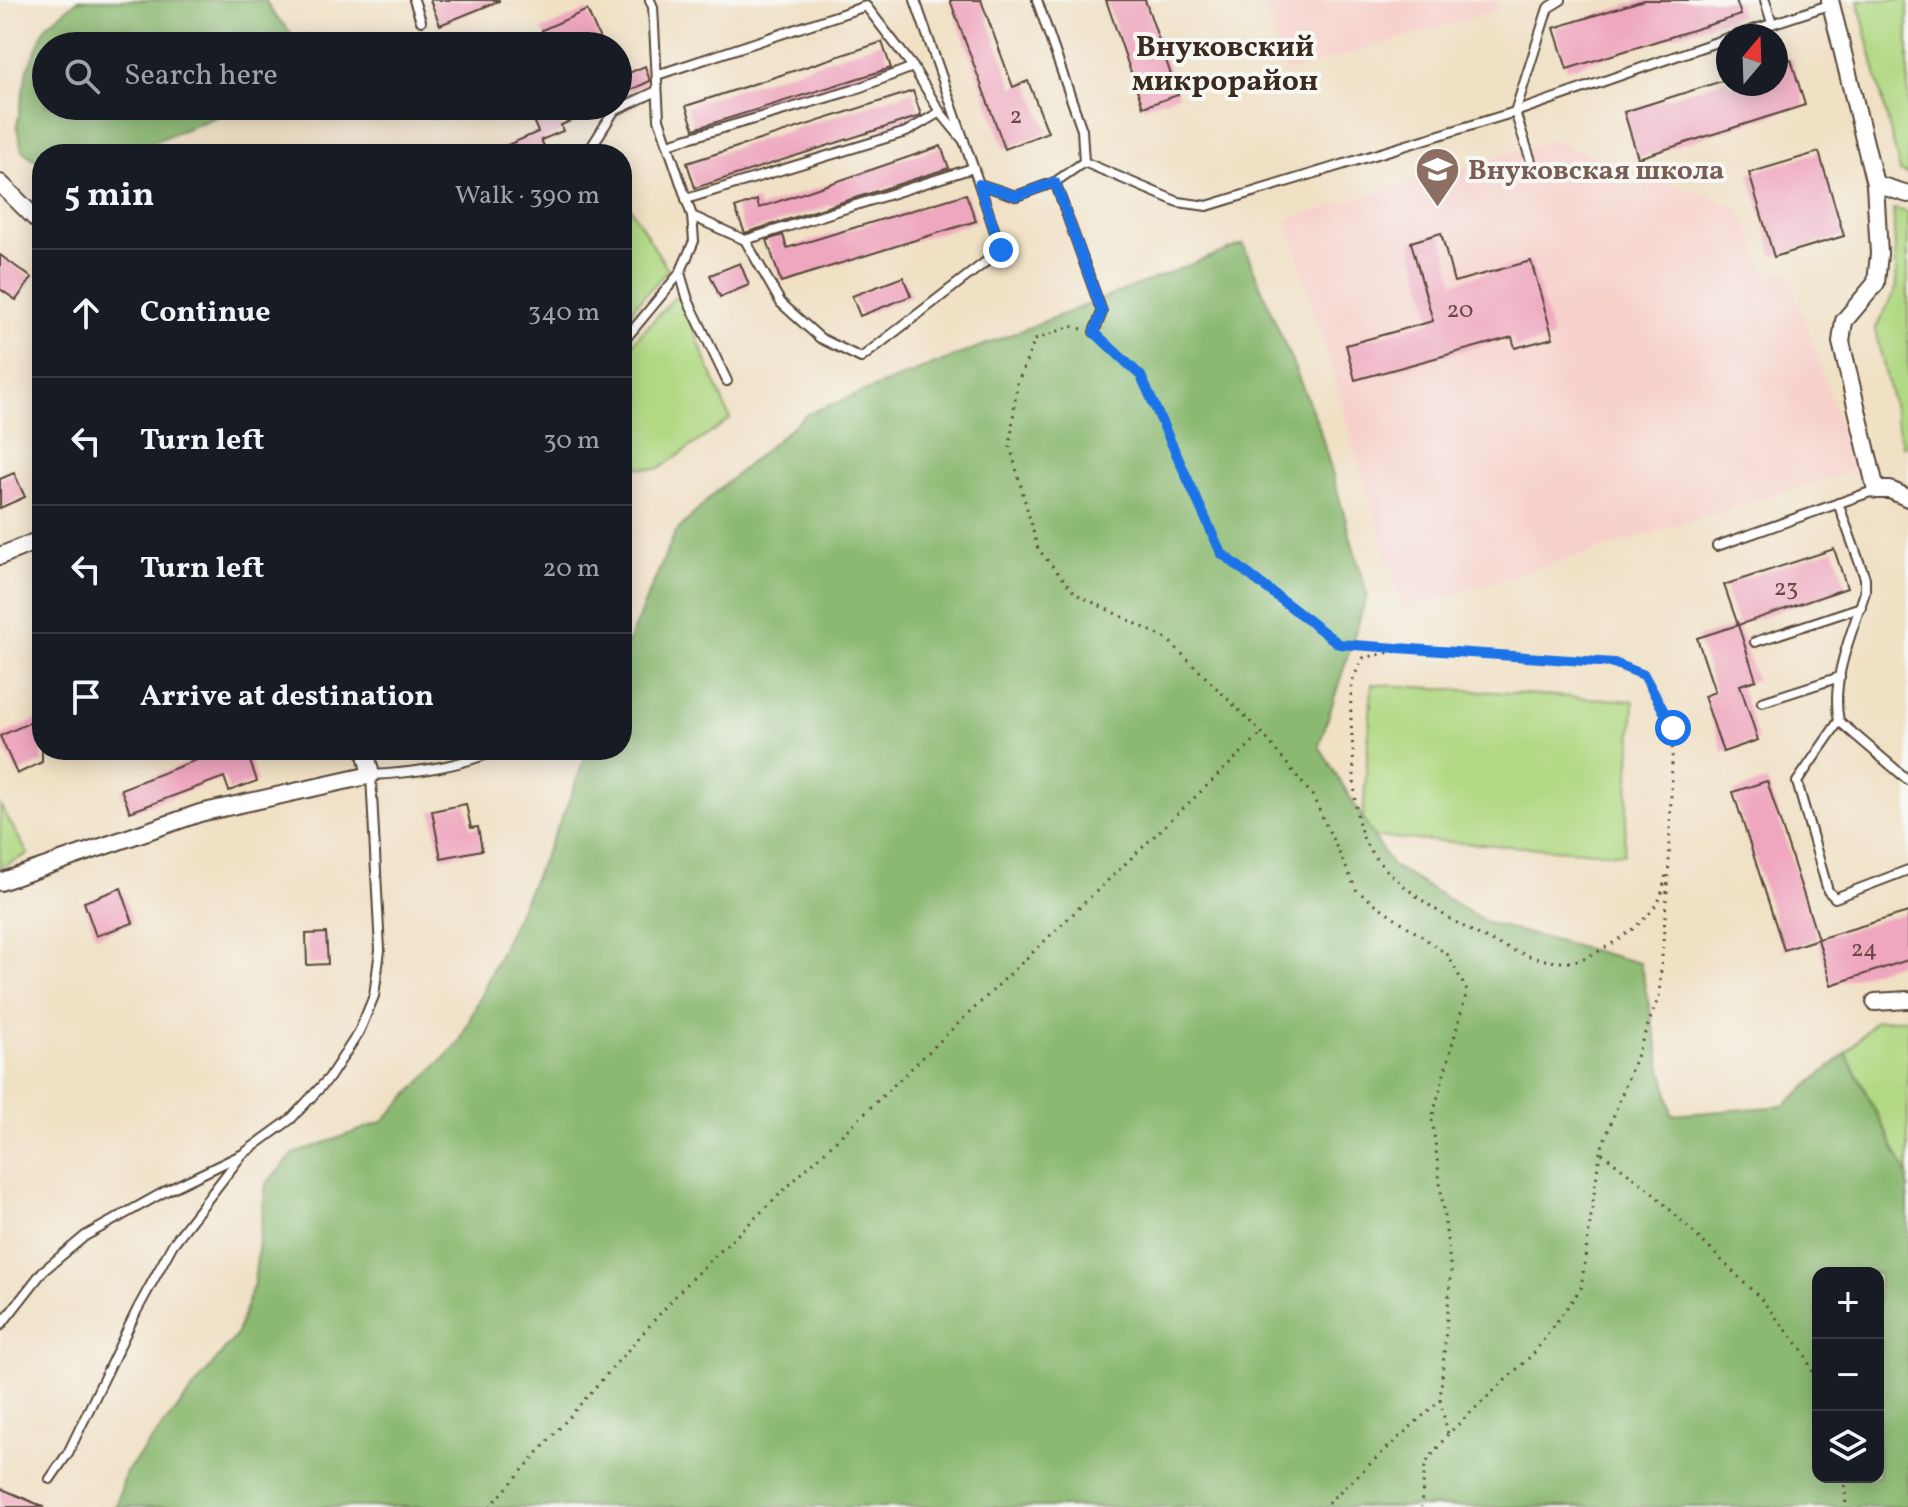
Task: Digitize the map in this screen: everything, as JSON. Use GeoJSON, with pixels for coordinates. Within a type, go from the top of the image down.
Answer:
{"type":"FeatureCollection","features":[{"type":"Feature","properties":{"kind":"street"},"geometry":{"type":"LineString","coordinates":[[1831,2],[1875,184],[1879,254],[1876,283],[1844,321],[1841,342],[1876,490],[1890,490],[1908,498]]}},
{"type":"Feature","properties":{"kind":"street"},"geometry":{"type":"LineString","coordinates":[[0,183],[32,211]]}},
{"type":"Feature","properties":{"kind":"street"},"geometry":{"type":"LineString","coordinates":[[1875,184],[1908,194]]}},
{"type":"Feature","properties":{"kind":"street"},"geometry":{"type":"LineString","coordinates":[[0,556],[32,543]]}},
{"type":"Feature","properties":{"kind":"street"},"geometry":{"type":"LineString","coordinates":[[0,882],[200,813],[371,775],[367,760]]}},
{"type":"Feature","properties":{"kind":"street"},"geometry":{"type":"LineString","coordinates":[[1875,1002],[1908,1000]]}},
{"type":"Feature","properties":{"kind":"lane"},"geometry":{"type":"LineString","coordinates":[[414,0],[421,21]]}},
{"type":"Feature","properties":{"kind":"lane"},"geometry":{"type":"LineString","coordinates":[[632,331],[680,273],[694,241],[692,216],[659,119],[653,7],[650,0]]}},
{"type":"Feature","properties":{"kind":"lane"},"geometry":{"type":"LineString","coordinates":[[692,216],[745,240],[781,303],[820,338],[861,358],[1001,250],[915,0]]}},
{"type":"Feature","properties":{"kind":"lane"},"geometry":{"type":"LineString","coordinates":[[1037,0],[1082,130],[1084,162]]}},
{"type":"Feature","properties":{"kind":"lane"},"geometry":{"type":"LineString","coordinates":[[1531,161],[1515,112],[1548,8],[1561,0]]}},
{"type":"Feature","properties":{"kind":"lane"},"geometry":{"type":"LineString","coordinates":[[1765,0],[1772,23]]}},
{"type":"Feature","properties":{"kind":"lane"},"geometry":{"type":"LineString","coordinates":[[1769,24],[1831,2]]}},
{"type":"Feature","properties":{"kind":"lane"},"geometry":{"type":"LineString","coordinates":[[657,75],[866,3],[913,67],[940,112],[964,141]]}},
{"type":"Feature","properties":{"kind":"lane"},"geometry":{"type":"LineString","coordinates":[[1084,162],[1178,202],[1207,206],[1515,112],[1716,42]]}},
{"type":"Feature","properties":{"kind":"lane"},"geometry":{"type":"LineString","coordinates":[[668,144],[853,90],[913,67]]}},
{"type":"Feature","properties":{"kind":"lane"},"geometry":{"type":"LineString","coordinates":[[632,103],[657,91]]}},
{"type":"Feature","properties":{"kind":"lane"},"geometry":{"type":"LineString","coordinates":[[686,199],[906,132],[940,112]]}},
{"type":"Feature","properties":{"kind":"lane"},"geometry":{"type":"LineString","coordinates":[[593,144],[608,120]]}},
{"type":"Feature","properties":{"kind":"lane"},"geometry":{"type":"LineString","coordinates":[[979,184],[1016,196],[1055,182],[1084,162]]}},
{"type":"Feature","properties":{"kind":"lane"},"geometry":{"type":"LineString","coordinates":[[745,240],[973,168]]}},
{"type":"Feature","properties":{"kind":"lane"},"geometry":{"type":"LineString","coordinates":[[1055,182],[1102,312],[1094,332]]}},
{"type":"Feature","properties":{"kind":"lane"},"geometry":{"type":"LineString","coordinates":[[680,273],[688,300],[727,381]]}},
{"type":"Feature","properties":{"kind":"lane"},"geometry":{"type":"LineString","coordinates":[[1717,546],[1876,490]]}},
{"type":"Feature","properties":{"kind":"lane"},"geometry":{"type":"LineString","coordinates":[[1838,503],[1865,578],[1865,592],[1840,677],[1839,721],[1908,780]]}},
{"type":"Feature","properties":{"kind":"lane"},"geometry":{"type":"LineString","coordinates":[[1755,642],[1861,607]]}},
{"type":"Feature","properties":{"kind":"lane"},"geometry":{"type":"LineString","coordinates":[[1762,702],[1840,677]]}},
{"type":"Feature","properties":{"kind":"lane"},"geometry":{"type":"LineString","coordinates":[[1839,721],[1797,782],[1828,891],[1835,898],[1908,870]]}},
{"type":"Feature","properties":{"kind":"lane"},"geometry":{"type":"LineString","coordinates":[[0,1326],[43,1271],[85,1236],[166,1191],[243,1154],[291,1119],[329,1078],[359,1032],[374,996],[380,950],[371,775],[418,772],[471,760]]}},
{"type":"Feature","properties":{"kind":"lane"},"geometry":{"type":"LineString","coordinates":[[50,1479],[68,1453],[137,1310],[173,1244],[243,1154]]}},
{"type":"Feature","properties":{"kind":"path"},"geometry":{"type":"LineString","coordinates":[[1421,1507],[1425,1464],[1448,1434],[1534,1353],[1581,1288],[1600,1152],[1659,996],[1669,864],[1673,728],[1644,675],[1614,663],[1339,644],[1221,553],[1141,376],[1094,332],[1071,326],[1035,340],[1017,384],[1010,446],[1038,549],[1076,594],[1167,639],[1262,733],[1312,795],[1357,891],[1448,955],[1467,991],[1432,1118],[1451,1271],[1440,1400],[1448,1434]]}},
{"type":"Feature","properties":{"kind":"path"},"geometry":{"type":"LineString","coordinates":[[1400,650],[1363,658],[1352,684],[1352,741],[1356,809],[1363,838],[1382,868],[1407,889],[1476,933],[1503,946],[1537,960],[1569,962],[1590,956],[1651,912],[1660,898],[1669,864]]}},
{"type":"Feature","properties":{"kind":"path"},"geometry":{"type":"LineString","coordinates":[[490,1507],[687,1283],[1262,733]]}},
{"type":"Feature","properties":{"kind":"path"},"geometry":{"type":"LineString","coordinates":[[1600,1152],[1650,1190],[1761,1299],[1804,1352],[1812,1371]]}},
{"type":"Feature","properties":{"kind":"path"},"geometry":{"type":"LineString","coordinates":[[1323,1507],[1440,1400]]}},
{"type":"Feature","properties":{"kind":"path"},"geometry":{"type":"LineString","coordinates":[[1844,1483],[1846,1507]]}},
{"type":"Feature","properties":{"kind":"shaded area"},"geometry":{"type":"Polygon","coordinates":[[[1262,0],[1497,0],[1500,10],[1286,72],[1262,0]]]}},
{"type":"Feature","properties":{"kind":"shaded area"},"geometry":{"type":"Polygon","coordinates":[[[1552,140],[1740,208],[1768,277],[1788,271],[1855,470],[1403,610],[1287,220],[1552,140]]]}},
{"type":"Feature","properties":{"kind":"green space"},"geometry":{"type":"Polygon","coordinates":[[[78,0],[266,0],[272,12],[290,32],[43,32],[46,26],[78,0]]]}},
{"type":"Feature","properties":{"kind":"green space"},"geometry":{"type":"Polygon","coordinates":[[[1858,0],[1908,0],[1908,174],[1900,171],[1858,0]]]}},
{"type":"Feature","properties":{"kind":"green space"},"geometry":{"type":"Polygon","coordinates":[[[32,59],[32,120],[208,120],[148,144],[32,144],[32,158],[22,150],[17,125],[32,59]]]}},
{"type":"Feature","properties":{"kind":"green space"},"geometry":{"type":"Polygon","coordinates":[[[1893,209],[1908,212],[1908,445],[1903,446],[1875,330],[1897,287],[1893,209]]]}},
{"type":"Feature","properties":{"kind":"green space"},"geometry":{"type":"Polygon","coordinates":[[[632,211],[668,270],[632,311],[632,211]]]}},
{"type":"Feature","properties":{"kind":"green space"},"geometry":{"type":"Polygon","coordinates":[[[1243,244],[1319,427],[1367,595],[1319,746],[1391,865],[1488,923],[1640,963],[1672,1115],[1784,1106],[1846,1053],[1908,1176],[1908,1507],[116,1507],[126,1472],[236,1336],[254,1283],[266,1184],[294,1154],[382,1122],[459,1043],[567,806],[584,760],[632,760],[632,633],[675,533],[717,491],[807,414],[1243,244]]]}},
{"type":"Feature","properties":{"kind":"green space"},"geometry":{"type":"Polygon","coordinates":[[[674,298],[681,299],[730,419],[659,469],[639,468],[632,440],[632,344],[674,298]]]}},
{"type":"Feature","properties":{"kind":"green space"},"geometry":{"type":"Polygon","coordinates":[[[1372,684],[1634,701],[1624,854],[1362,836],[1372,684]]]}},
{"type":"Feature","properties":{"kind":"green space"},"geometry":{"type":"Polygon","coordinates":[[[0,805],[28,854],[0,868],[0,805]]]}},
{"type":"Feature","properties":{"kind":"green space"},"geometry":{"type":"Polygon","coordinates":[[[1908,1018],[1908,1176],[1846,1053],[1875,1021],[1908,1018]]]}},
{"type":"Feature","properties":{"kind":"building"},"geometry":{"type":"Polygon","coordinates":[[[430,0],[499,0],[499,1],[440,25],[430,0]]]}},
{"type":"Feature","properties":{"kind":"building"},"geometry":{"type":"Polygon","coordinates":[[[950,0],[981,0],[1013,87],[1028,81],[1048,132],[1005,149],[950,0]]]}},
{"type":"Feature","properties":{"kind":"building"},"geometry":{"type":"Polygon","coordinates":[[[1106,0],[1145,0],[1178,95],[1143,107],[1106,0]]]}},
{"type":"Feature","properties":{"kind":"building"},"geometry":{"type":"Polygon","coordinates":[[[1644,0],[1736,0],[1741,15],[1567,69],[1554,28],[1644,0]]]}},
{"type":"Feature","properties":{"kind":"building"},"geometry":{"type":"Polygon","coordinates":[[[587,10],[597,32],[543,32],[587,10]]]}},
{"type":"Feature","properties":{"kind":"building"},"geometry":{"type":"Polygon","coordinates":[[[882,42],[891,68],[694,129],[686,106],[882,42]]]}},
{"type":"Feature","properties":{"kind":"building"},"geometry":{"type":"Polygon","coordinates":[[[1791,59],[1805,105],[1638,158],[1624,112],[1716,83],[1716,96],[1788,96],[1788,60],[1791,59]]]}},
{"type":"Feature","properties":{"kind":"building"},"geometry":{"type":"Polygon","coordinates":[[[645,66],[650,81],[632,90],[632,72],[645,66]]]}},
{"type":"Feature","properties":{"kind":"building"},"geometry":{"type":"Polygon","coordinates":[[[913,91],[921,115],[917,117],[695,188],[687,163],[913,91]]]}},
{"type":"Feature","properties":{"kind":"building"},"geometry":{"type":"Polygon","coordinates":[[[533,120],[573,120],[561,125],[563,131],[541,140],[543,144],[510,144],[538,132],[533,120]]]}},
{"type":"Feature","properties":{"kind":"building"},"geometry":{"type":"Polygon","coordinates":[[[941,146],[949,168],[745,233],[735,208],[757,200],[759,208],[941,146]]]}},
{"type":"Feature","properties":{"kind":"building"},"geometry":{"type":"Polygon","coordinates":[[[1819,152],[1844,236],[1774,257],[1749,173],[1819,152]]]}},
{"type":"Feature","properties":{"kind":"building"},"geometry":{"type":"Polygon","coordinates":[[[966,194],[976,221],[781,282],[767,240],[783,235],[787,248],[966,194]]]}},
{"type":"Feature","properties":{"kind":"building"},"geometry":{"type":"Polygon","coordinates":[[[1441,233],[1454,282],[1531,261],[1553,338],[1515,348],[1512,337],[1355,380],[1346,345],[1433,321],[1411,242],[1441,233]]]}},
{"type":"Feature","properties":{"kind":"building"},"geometry":{"type":"Polygon","coordinates":[[[0,255],[32,278],[16,300],[0,289],[0,255]]]}},
{"type":"Feature","properties":{"kind":"building"},"geometry":{"type":"Polygon","coordinates":[[[740,263],[749,285],[720,297],[710,275],[740,263]]]}},
{"type":"Feature","properties":{"kind":"building"},"geometry":{"type":"Polygon","coordinates":[[[903,277],[911,296],[860,316],[852,296],[903,277]]]}},
{"type":"Feature","properties":{"kind":"building"},"geometry":{"type":"Polygon","coordinates":[[[14,473],[25,497],[0,508],[0,479],[14,473]]]}},
{"type":"Feature","properties":{"kind":"building"},"geometry":{"type":"Polygon","coordinates":[[[1834,549],[1847,588],[1738,625],[1724,585],[1834,549]]]}},
{"type":"Feature","properties":{"kind":"building"},"geometry":{"type":"Polygon","coordinates":[[[1738,625],[1756,680],[1740,685],[1758,740],[1723,752],[1704,696],[1715,692],[1697,638],[1738,625]]]}},
{"type":"Feature","properties":{"kind":"building"},"geometry":{"type":"Polygon","coordinates":[[[32,722],[32,760],[42,762],[17,774],[0,736],[32,722]]]}},
{"type":"Feature","properties":{"kind":"building"},"geometry":{"type":"Polygon","coordinates":[[[196,760],[250,760],[257,781],[229,791],[224,777],[130,812],[121,789],[196,760]]]}},
{"type":"Feature","properties":{"kind":"building"},"geometry":{"type":"Polygon","coordinates":[[[1767,781],[1818,939],[1784,950],[1733,792],[1767,781]]]}},
{"type":"Feature","properties":{"kind":"building"},"geometry":{"type":"Polygon","coordinates":[[[466,804],[471,828],[478,827],[482,850],[441,858],[432,811],[466,804]]]}},
{"type":"Feature","properties":{"kind":"building"},"geometry":{"type":"Polygon","coordinates":[[[121,888],[133,923],[96,936],[84,902],[121,888]]]}},
{"type":"Feature","properties":{"kind":"building"},"geometry":{"type":"Polygon","coordinates":[[[1908,912],[1908,960],[1831,985],[1818,939],[1908,912]]]}},
{"type":"Feature","properties":{"kind":"building"},"geometry":{"type":"Polygon","coordinates":[[[326,933],[328,964],[307,965],[306,934],[326,933]]]}},
{"type":"Feature","properties":{"kind":"building"},"geometry":{"type":"Polygon","coordinates":[[[0,1488],[44,1507],[0,1507],[0,1488]]]}},
{"type":"Feature","properties":{"kind":"place","name":"Внуковская школа"},"geometry":{"type":"Point","coordinates":[1437,208]}},
{"type":"Feature","properties":{"kind":"district","name":"Внуковский микрорайон"},"geometry":{"type":"Point","coordinates":[1225,63]}},
{"type":"Feature","properties":{"kind":"route"},"geometry":{"type":"LineString","coordinates":[[1001,250],[979,184],[1016,196],[1055,182],[1102,312],[1094,332],[1141,376],[1221,553],[1339,644],[1614,663],[1644,675],[1673,728]]}}]}
